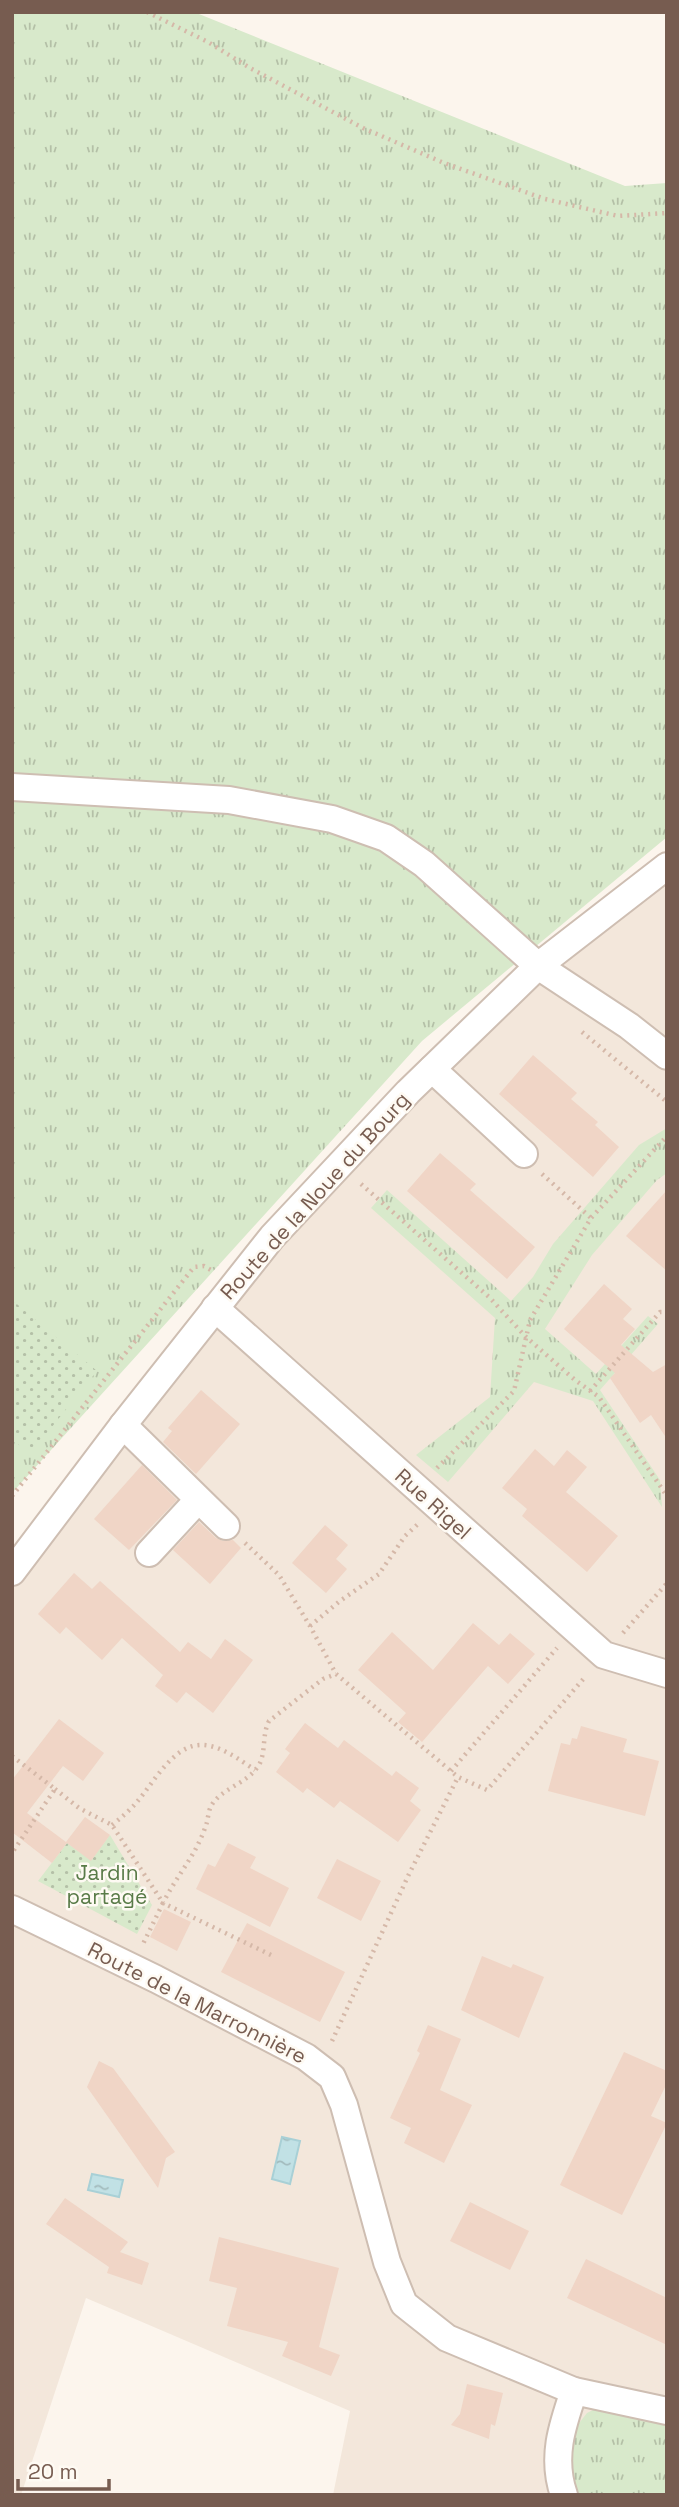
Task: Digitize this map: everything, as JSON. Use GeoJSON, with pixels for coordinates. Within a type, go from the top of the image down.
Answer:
{"type":"FeatureCollection","features":[{"type":"Feature","properties":{"kind":"street"},"geometry":{"type":"LineString","coordinates":[[12,787],[229,800],[332,819],[386,838],[424,864],[538,966],[629,1026],[667,1056]]}},
{"type":"Feature","properties":{"kind":"street","name":"Route de la Noue du Bourg"},"geometry":{"type":"LineString","coordinates":[[12,1572],[123,1425],[272,1237],[432,1069],[538,966],[667,866]]}},
{"type":"Feature","properties":{"kind":"street"},"geometry":{"type":"LineString","coordinates":[[432,1069],[524,1154]]}},
{"type":"Feature","properties":{"kind":"street","name":"Rue Rigel"},"geometry":{"type":"LineString","coordinates":[[215,1308],[604,1655],[667,1674]]}},
{"type":"Feature","properties":{"kind":"street"},"geometry":{"type":"LineString","coordinates":[[123,1425],[226,1525]]}},
{"type":"Feature","properties":{"kind":"street"},"geometry":{"type":"LineString","coordinates":[[149,1553],[198,1500]]}},
{"type":"Feature","properties":{"kind":"street","name":"Route de la Marronnière"},"geometry":{"type":"LineString","coordinates":[[12,1909],[132,1967],[306,2057],[332,2077],[344,2105],[387,2262],[404,2304],[447,2338],[575,2390],[667,2411]]}},
{"type":"Feature","properties":{"kind":"street"},"geometry":{"type":"LineString","coordinates":[[564,2495],[558,2477],[559,2435],[575,2390]]}},
{"type":"Feature","properties":{"kind":"path"},"geometry":{"type":"LineString","coordinates":[[147,12],[208,42],[250,68],[363,128],[444,163],[545,199],[618,216],[667,213]]}},
{"type":"Feature","properties":{"kind":"path"},"geometry":{"type":"LineString","coordinates":[[573,1025],[667,1102]]}},
{"type":"Feature","properties":{"kind":"path"},"geometry":{"type":"LineString","coordinates":[[417,1489],[514,1391],[530,1321],[591,1218],[667,1136]]}},
{"type":"Feature","properties":{"kind":"path"},"geometry":{"type":"LineString","coordinates":[[524,1154],[547,1180],[591,1218]]}},
{"type":"Feature","properties":{"kind":"path"},"geometry":{"type":"LineString","coordinates":[[339,1165],[489,1297],[526,1337],[599,1397],[667,1496]]}},
{"type":"Feature","properties":{"kind":"path"},"geometry":{"type":"LineString","coordinates":[[12,1496],[194,1267],[204,1266],[233,1286]]}},
{"type":"Feature","properties":{"kind":"path"},"geometry":{"type":"LineString","coordinates":[[590,1391],[660,1312],[667,1312]]}},
{"type":"Feature","properties":{"kind":"path"},"geometry":{"type":"LineString","coordinates":[[310,1626],[379,1574],[405,1536],[437,1507]]}},
{"type":"Feature","properties":{"kind":"path"},"geometry":{"type":"LineString","coordinates":[[226,1525],[279,1575],[336,1674],[458,1777],[487,1790],[667,1583]]}},
{"type":"Feature","properties":{"kind":"path"},"geometry":{"type":"LineString","coordinates":[[451,1771],[574,1629]]}},
{"type":"Feature","properties":{"kind":"path"},"geometry":{"type":"LineString","coordinates":[[132,1967],[176,1878],[194,1852],[211,1807],[255,1770],[264,1750],[265,1729],[269,1721],[323,1679],[336,1674]]}},
{"type":"Feature","properties":{"kind":"path"},"geometry":{"type":"LineString","coordinates":[[112,1825],[138,1801],[172,1760],[193,1747],[214,1747],[255,1770]]}},
{"type":"Feature","properties":{"kind":"path"},"geometry":{"type":"LineString","coordinates":[[12,1756],[79,1808],[112,1825],[163,1903],[271,1955]]}},
{"type":"Feature","properties":{"kind":"path"},"geometry":{"type":"LineString","coordinates":[[318,2066],[333,2040],[409,1874],[458,1777]]}},
{"type":"Feature","properties":{"kind":"path"},"geometry":{"type":"LineString","coordinates":[[12,1853],[55,1789]]}},
{"type":"Feature","properties":{"kind":"shaded area"},"geometry":{"type":"Polygon","coordinates":[[[667,866],[667,2495],[333,2495],[350,2411],[86,2298],[21,2495],[12,2495],[12,1572],[339,1165],[667,866]]]}},
{"type":"Feature","properties":{"kind":"green space"},"geometry":{"type":"Polygon","coordinates":[[[12,12],[194,12],[625,186],[667,183],[667,837],[422,1041],[12,1493],[12,12]]]}},
{"type":"Feature","properties":{"kind":"green space"},"geometry":{"type":"Polygon","coordinates":[[[667,1128],[667,1173],[657,1180],[592,1255],[545,1329],[596,1374],[648,1316],[658,1324],[600,1390],[660,1480],[662,1507],[593,1401],[534,1382],[448,1482],[416,1455],[490,1397],[495,1318],[371,1208],[387,1190],[511,1301],[533,1277],[553,1244],[639,1145],[667,1128]]]}},
{"type":"Feature","properties":{"kind":"green space"},"geometry":{"type":"Polygon","coordinates":[[[12,1300],[97,1371],[30,1454],[12,1439],[12,1300]]]}},
{"type":"Feature","properties":{"kind":"green space","name":"Jardin partagé"},"geometry":{"type":"Polygon","coordinates":[[[110,1835],[152,1905],[137,1934],[38,1881],[67,1843],[91,1860],[110,1835]]]}},
{"type":"Feature","properties":{"kind":"green space"},"geometry":{"type":"Polygon","coordinates":[[[601,2406],[667,2422],[667,2495],[573,2495],[566,2462],[576,2427],[587,2413],[601,2406]]]}},
{"type":"Feature","properties":{"kind":"water"},"geometry":{"type":"Polygon","coordinates":[[[282,2137],[300,2141],[290,2184],[272,2179],[282,2137]]]}},
{"type":"Feature","properties":{"kind":"water"},"geometry":{"type":"Polygon","coordinates":[[[92,2174],[123,2180],[119,2197],[88,2190],[92,2174]]]}},
{"type":"Feature","properties":{"kind":"building"},"geometry":{"type":"Polygon","coordinates":[[[533,1055],[577,1093],[571,1099],[598,1122],[595,1125],[619,1147],[593,1177],[499,1094],[533,1055]]]}},
{"type":"Feature","properties":{"kind":"building"},"geometry":{"type":"Polygon","coordinates":[[[440,1153],[476,1184],[470,1190],[535,1247],[507,1279],[407,1191],[440,1153]]]}},
{"type":"Feature","properties":{"kind":"building"},"geometry":{"type":"Polygon","coordinates":[[[667,1190],[667,1271],[626,1236],[667,1190]]]}},
{"type":"Feature","properties":{"kind":"building"},"geometry":{"type":"Polygon","coordinates":[[[604,1284],[632,1309],[623,1319],[635,1329],[621,1345],[653,1372],[667,1364],[667,1439],[651,1415],[640,1423],[610,1378],[615,1373],[564,1329],[604,1284]]]}},
{"type":"Feature","properties":{"kind":"building"},"geometry":{"type":"Polygon","coordinates":[[[201,1390],[240,1424],[196,1474],[163,1442],[172,1431],[168,1428],[201,1390]]]}},
{"type":"Feature","properties":{"kind":"building"},"geometry":{"type":"Polygon","coordinates":[[[535,1449],[554,1466],[567,1450],[587,1467],[566,1492],[618,1536],[587,1572],[522,1516],[527,1509],[502,1488],[535,1449]]]}},
{"type":"Feature","properties":{"kind":"building"},"geometry":{"type":"Polygon","coordinates":[[[142,1465],[177,1500],[129,1550],[94,1519],[142,1465]]]}},
{"type":"Feature","properties":{"kind":"building"},"geometry":{"type":"Polygon","coordinates":[[[199,1522],[216,1538],[223,1541],[233,1540],[241,1548],[210,1584],[173,1550],[199,1522]]]}},
{"type":"Feature","properties":{"kind":"building"},"geometry":{"type":"Polygon","coordinates":[[[325,1525],[348,1545],[336,1559],[347,1569],[326,1593],[292,1563],[325,1525]]]}},
{"type":"Feature","properties":{"kind":"building"},"geometry":{"type":"Polygon","coordinates":[[[74,1573],[92,1589],[100,1581],[180,1652],[188,1642],[211,1659],[225,1639],[253,1660],[213,1713],[186,1692],[177,1703],[155,1686],[163,1675],[122,1638],[102,1660],[66,1627],[60,1634],[38,1614],[74,1573]]]}},
{"type":"Feature","properties":{"kind":"building"},"geometry":{"type":"Polygon","coordinates":[[[473,1623],[499,1645],[510,1633],[535,1654],[508,1684],[488,1666],[422,1742],[398,1722],[406,1713],[358,1670],[392,1632],[433,1670],[473,1623]]]}},
{"type":"Feature","properties":{"kind":"building"},"geometry":{"type":"Polygon","coordinates":[[[59,1719],[104,1753],[83,1781],[63,1766],[27,1813],[66,1842],[85,1817],[110,1835],[91,1861],[67,1843],[52,1863],[12,1832],[12,1780],[59,1719]]]}},
{"type":"Feature","properties":{"kind":"building"},"geometry":{"type":"Polygon","coordinates":[[[305,1723],[338,1748],[344,1740],[392,1776],[396,1771],[419,1788],[410,1801],[421,1810],[398,1842],[340,1801],[334,1808],[307,1788],[303,1793],[276,1772],[290,1753],[285,1749],[305,1723]]]}},
{"type":"Feature","properties":{"kind":"building"},"geometry":{"type":"Polygon","coordinates":[[[581,1726],[627,1739],[623,1752],[659,1761],[645,1816],[548,1791],[561,1743],[570,1745],[572,1738],[577,1739],[581,1726]]]}},
{"type":"Feature","properties":{"kind":"building"},"geometry":{"type":"Polygon","coordinates":[[[228,1843],[256,1857],[250,1868],[289,1888],[270,1927],[196,1889],[208,1864],[215,1867],[228,1843]]]}},
{"type":"Feature","properties":{"kind":"building"},"geometry":{"type":"Polygon","coordinates":[[[337,1859],[381,1881],[361,1921],[317,1898],[337,1859]]]}},
{"type":"Feature","properties":{"kind":"building"},"geometry":{"type":"Polygon","coordinates":[[[164,1909],[191,1922],[177,1951],[150,1937],[164,1909]]]}},
{"type":"Feature","properties":{"kind":"building"},"geometry":{"type":"Polygon","coordinates":[[[247,1923],[345,1972],[320,2022],[221,1972],[247,1923]]]}},
{"type":"Feature","properties":{"kind":"building"},"geometry":{"type":"Polygon","coordinates":[[[482,1956],[511,1968],[513,1964],[544,1977],[519,2038],[461,2010],[482,1956]]]}},
{"type":"Feature","properties":{"kind":"building"},"geometry":{"type":"Polygon","coordinates":[[[428,2025],[461,2039],[440,2090],[472,2105],[444,2163],[404,2143],[411,2128],[390,2118],[420,2053],[417,2051],[428,2025]]]}},
{"type":"Feature","properties":{"kind":"building"},"geometry":{"type":"Polygon","coordinates":[[[624,2052],[667,2071],[667,2083],[651,2116],[667,2123],[622,2215],[560,2185],[624,2052]]]}},
{"type":"Feature","properties":{"kind":"building"},"geometry":{"type":"Polygon","coordinates":[[[99,2061],[113,2068],[175,2152],[166,2158],[158,2188],[87,2087],[99,2061]]]}},
{"type":"Feature","properties":{"kind":"building"},"geometry":{"type":"Polygon","coordinates":[[[65,2198],[128,2242],[120,2252],[149,2263],[142,2285],[107,2273],[109,2267],[46,2224],[65,2198]]]}},
{"type":"Feature","properties":{"kind":"building"},"geometry":{"type":"Polygon","coordinates":[[[470,2202],[529,2231],[510,2270],[450,2241],[470,2202]]]}},
{"type":"Feature","properties":{"kind":"building"},"geometry":{"type":"Polygon","coordinates":[[[219,2237],[339,2268],[319,2347],[340,2355],[331,2376],[282,2356],[288,2342],[227,2326],[237,2288],[209,2281],[219,2237]]]}},
{"type":"Feature","properties":{"kind":"building"},"geometry":{"type":"Polygon","coordinates":[[[586,2259],[667,2298],[667,2345],[567,2298],[586,2259]]]}},
{"type":"Feature","properties":{"kind":"building"},"geometry":{"type":"Polygon","coordinates":[[[467,2384],[503,2393],[495,2426],[491,2424],[489,2439],[451,2425],[460,2414],[467,2384]]]}}]}
